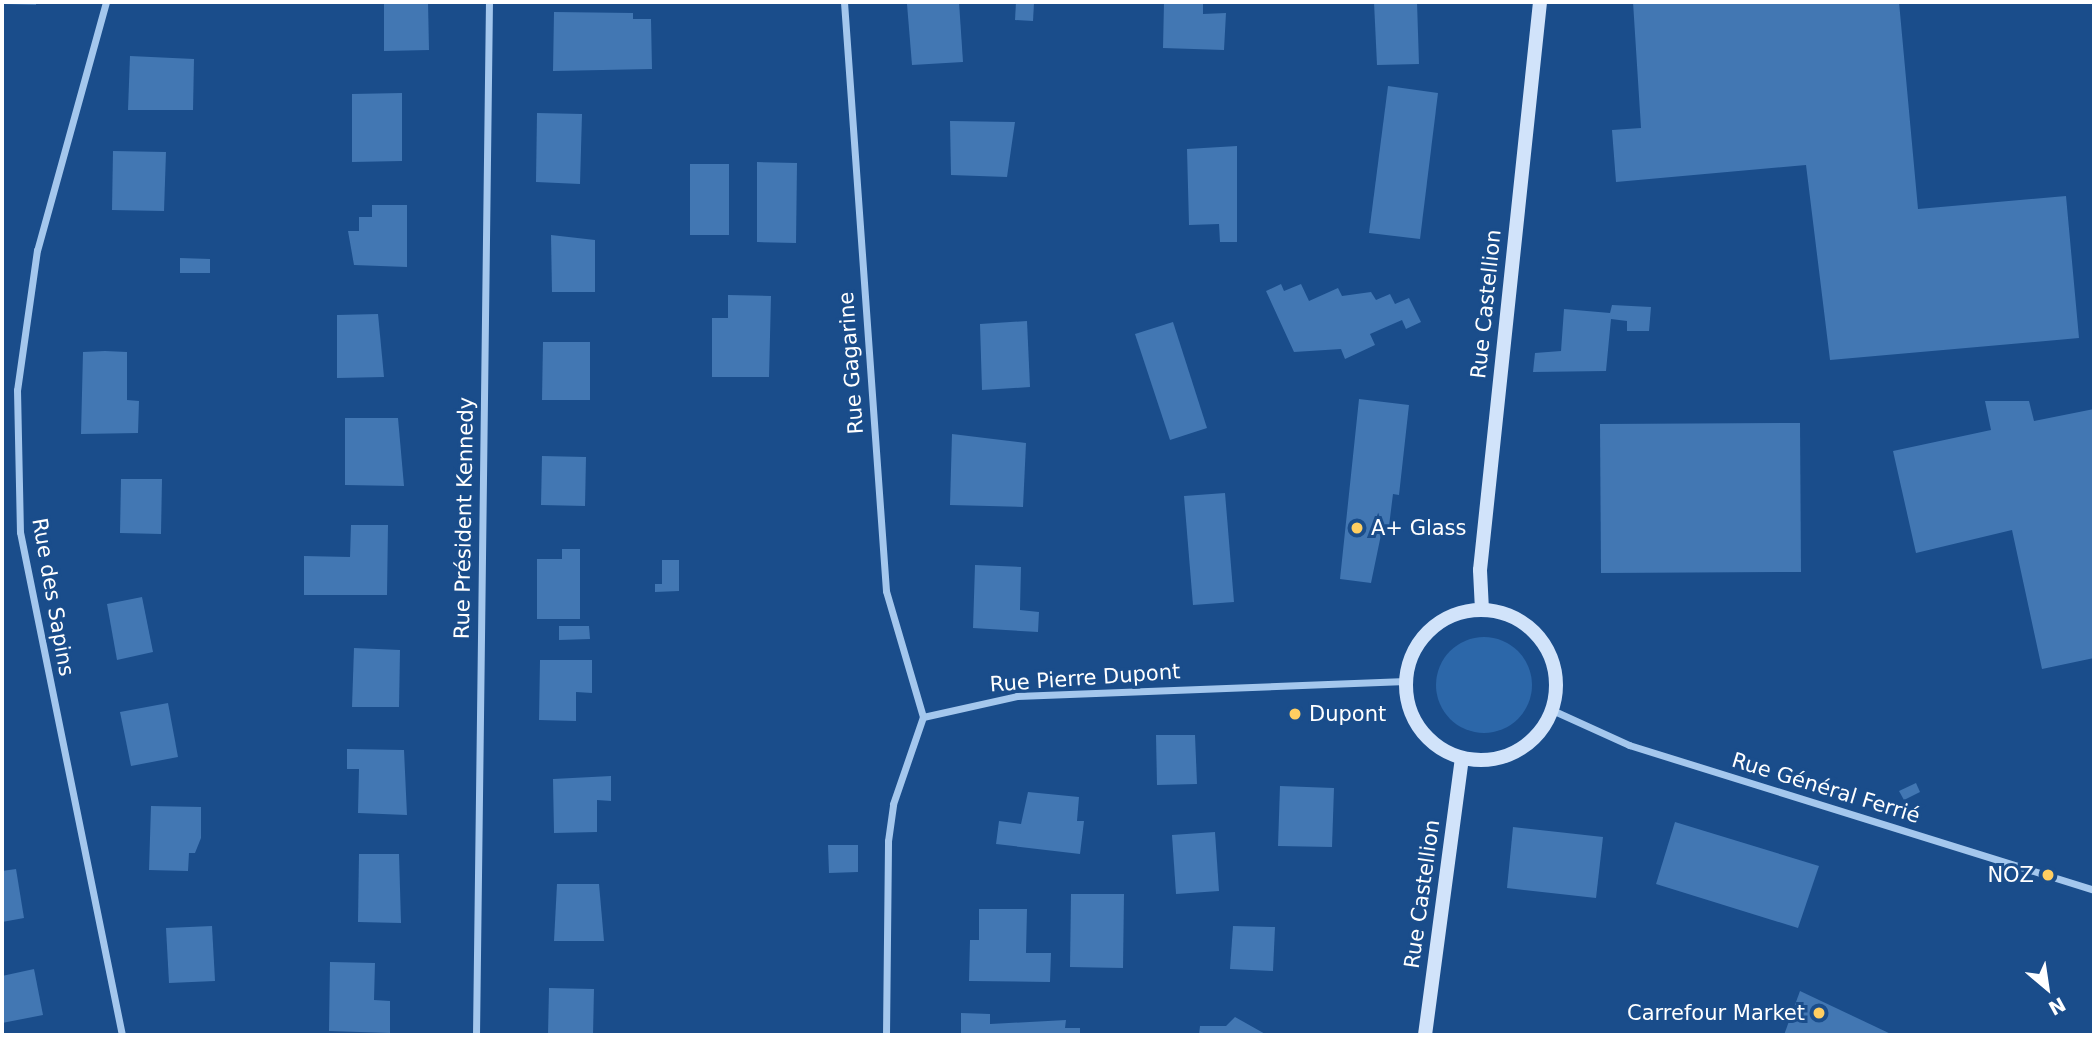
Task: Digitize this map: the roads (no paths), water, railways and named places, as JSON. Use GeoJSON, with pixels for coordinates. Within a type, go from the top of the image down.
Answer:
{"type":"FeatureCollection","features":[{"type":"Feature","properties":{"kind":"main road","name":"Rue Castellion"},"geometry":{"type":"LineString","coordinates":[[1482,610],[1480,570],[1540,2]]}},
{"type":"Feature","properties":{"kind":"main road"},"geometry":{"type":"LineString","coordinates":[[1482,610],[1510,616],[1544,645],[1556,688],[1552,710],[1525,746],[1504,757],[1462,758],[1423,733],[1412,715],[1406,681],[1414,650],[1427,632],[1445,620],[1482,610]]}},
{"type":"Feature","properties":{"kind":"main road","name":"Rue Castellion"},"geometry":{"type":"LineString","coordinates":[[1425,1035],[1462,758]]}},
{"type":"Feature","properties":{"kind":"street","name":"Rue des Sapins"},"geometry":{"type":"LineString","coordinates":[[106,2],[37,250],[17,403],[20,532],[122,1035]]}},
{"type":"Feature","properties":{"kind":"street","name":"Rue Président Kennedy"},"geometry":{"type":"LineString","coordinates":[[476,1035],[489,2]]}},
{"type":"Feature","properties":{"kind":"street","name":"Rue Gagarine"},"geometry":{"type":"LineString","coordinates":[[844,2],[886,591],[923,717]]}},
{"type":"Feature","properties":{"kind":"street","name":"Rue Pierre Dupont"},"geometry":{"type":"LineString","coordinates":[[923,717],[1017,696],[1406,681]]}},
{"type":"Feature","properties":{"kind":"street","name":"Rue Général Ferrié"},"geometry":{"type":"LineString","coordinates":[[1552,710],[1629,745],[2094,890]]}},
{"type":"Feature","properties":{"kind":"street"},"geometry":{"type":"LineString","coordinates":[[886,1035],[888,841],[893,804],[923,717]]}},
{"type":"Feature","properties":{"kind":"place","name":"A+ Glass"},"geometry":{"type":"Point","coordinates":[1357,528]}},
{"type":"Feature","properties":{"kind":"place","name":"Dupont"},"geometry":{"type":"Point","coordinates":[1295,714]}},
{"type":"Feature","properties":{"kind":"place","name":"NOZ"},"geometry":{"type":"Point","coordinates":[2048,875]}},
{"type":"Feature","properties":{"kind":"place","name":"Carrefour Market"},"geometry":{"type":"Point","coordinates":[1819,1013]}}]}
